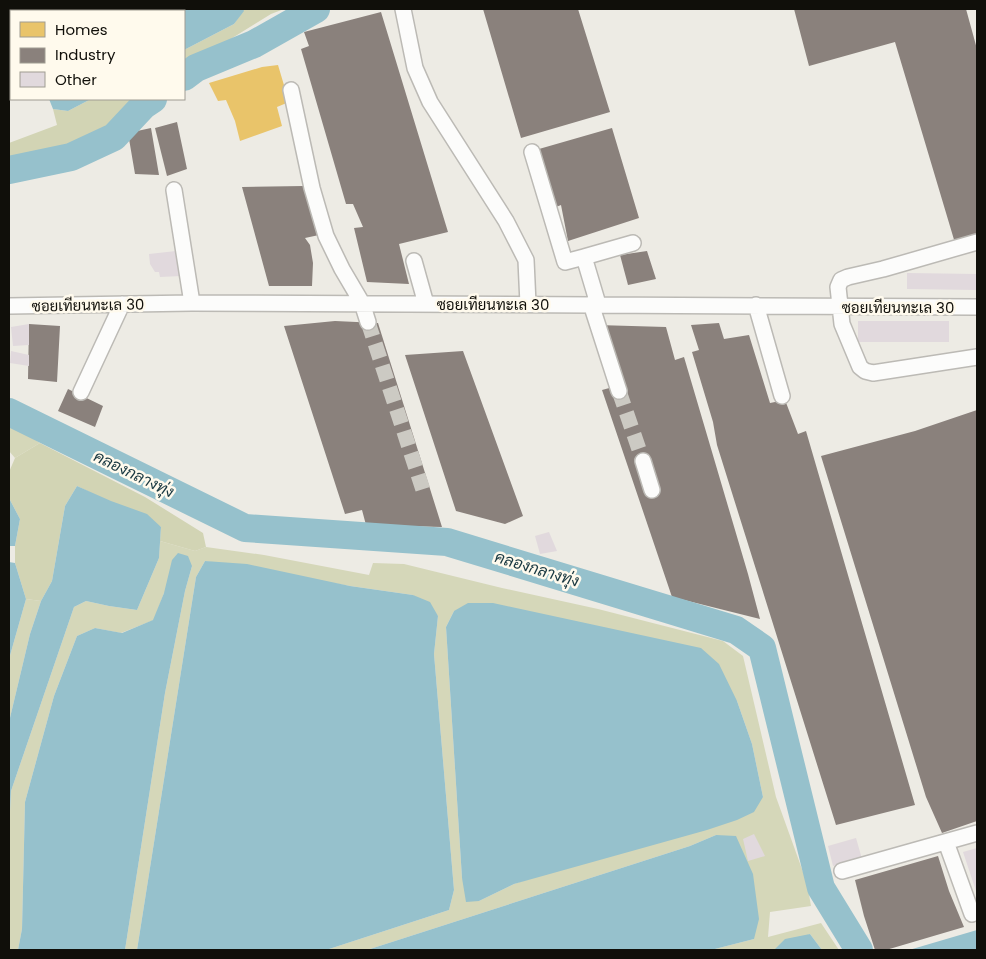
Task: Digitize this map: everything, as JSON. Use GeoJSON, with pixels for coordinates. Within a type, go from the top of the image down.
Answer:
{"type":"FeatureCollection","features":[{"type":"Feature","properties":{"kind":"street"},"geometry":{"type":"LineString","coordinates":[[403,9],[415,68],[430,102],[506,221],[526,260],[528,304]]}},
{"type":"Feature","properties":{"kind":"street"},"geometry":{"type":"LineString","coordinates":[[291,90],[312,188],[326,236],[342,269],[362,303],[368,322]]}},
{"type":"Feature","properties":{"kind":"street"},"geometry":{"type":"LineString","coordinates":[[532,152],[565,262],[633,243]]}},
{"type":"Feature","properties":{"kind":"street"},"geometry":{"type":"LineString","coordinates":[[174,190],[192,303]]}},
{"type":"Feature","properties":{"kind":"street"},"geometry":{"type":"LineString","coordinates":[[977,242],[848,277],[842,280],[838,287],[842,324],[860,367],[869,372],[977,357]]}},
{"type":"Feature","properties":{"kind":"street"},"geometry":{"type":"LineString","coordinates":[[584,257],[594,304],[619,390]]}},
{"type":"Feature","properties":{"kind":"street"},"geometry":{"type":"LineString","coordinates":[[414,261],[426,304]]}},
{"type":"Feature","properties":{"kind":"street","name":"ซอยเทียนทะเล 30"},"geometry":{"type":"LineString","coordinates":[[9,306],[362,303],[977,307]]}},
{"type":"Feature","properties":{"kind":"street"},"geometry":{"type":"LineString","coordinates":[[81,392],[122,304]]}},
{"type":"Feature","properties":{"kind":"street"},"geometry":{"type":"LineString","coordinates":[[756,305],[782,396]]}},
{"type":"Feature","properties":{"kind":"street"},"geometry":{"type":"LineString","coordinates":[[643,461],[652,490]]}},
{"type":"Feature","properties":{"kind":"street"},"geometry":{"type":"LineString","coordinates":[[842,871],[977,833]]}},
{"type":"Feature","properties":{"kind":"street"},"geometry":{"type":"LineString","coordinates":[[946,842],[972,914]]}},
{"type":"Feature","properties":{"kind":"green space"},"geometry":{"type":"Polygon","coordinates":[[[244,9],[284,9],[271,14],[185,67],[185,49],[234,24],[244,9]]]}},
{"type":"Feature","properties":{"kind":"green space"},"geometry":{"type":"Polygon","coordinates":[[[89,100],[142,100],[112,125],[55,151],[9,159],[9,143],[57,125],[53,109],[68,111],[89,100]]]}},
{"type":"Feature","properties":{"kind":"green space"},"geometry":{"type":"Polygon","coordinates":[[[9,421],[12,425],[40,443],[15,458],[9,451],[9,421]]]}},
{"type":"Feature","properties":{"kind":"green space"},"geometry":{"type":"Polygon","coordinates":[[[40,443],[145,497],[203,533],[206,547],[195,551],[160,541],[161,527],[77,486],[65,506],[52,581],[41,601],[26,599],[15,563],[15,546],[20,519],[10,500],[9,472],[15,458],[40,443]]]}},
{"type":"Feature","properties":{"kind":"green space"},"geometry":{"type":"Polygon","coordinates":[[[160,541],[195,551],[206,547],[264,555],[369,575],[373,563],[404,564],[598,609],[723,641],[743,656],[776,797],[807,883],[811,906],[770,912],[768,937],[821,923],[839,950],[822,950],[810,934],[774,950],[711,950],[754,939],[716,835],[690,846],[367,950],[326,950],[449,910],[454,890],[434,654],[438,616],[413,595],[205,561],[196,577],[137,950],[125,950],[165,693],[185,591],[192,566],[164,593],[154,620],[121,633],[95,628],[77,636],[54,696],[25,802],[22,929],[18,950],[9,950],[11,791],[74,607],[86,601],[137,610],[159,558],[160,541]],[[454,611],[446,627],[462,878],[479,901],[514,884],[763,797],[752,744],[737,701],[454,611]]]}},
{"type":"Feature","properties":{"kind":"green space"},"geometry":{"type":"Polygon","coordinates":[[[26,599],[41,601],[30,634],[9,722],[9,659],[26,599]]]}},
{"type":"Feature","properties":{"kind":"water"},"geometry":{"type":"Polygon","coordinates":[[[9,9],[243,9],[244,11],[234,24],[185,49],[185,10],[10,10],[9,88],[9,9]]]}},
{"type":"Feature","properties":{"kind":"water"},"geometry":{"type":"Polygon","coordinates":[[[49,100],[89,100],[68,111],[53,109],[49,100]]]}},
{"type":"Feature","properties":{"kind":"water"},"geometry":{"type":"Polygon","coordinates":[[[77,486],[147,514],[161,527],[159,558],[137,610],[86,601],[74,607],[11,791],[9,831],[9,722],[30,634],[41,601],[52,581],[65,506],[77,486]]]}},
{"type":"Feature","properties":{"kind":"water"},"geometry":{"type":"Polygon","coordinates":[[[9,493],[10,500],[20,519],[15,546],[9,546],[9,493]]]}},
{"type":"Feature","properties":{"kind":"water"},"geometry":{"type":"Polygon","coordinates":[[[178,553],[188,556],[192,566],[185,591],[165,693],[125,950],[18,950],[22,929],[25,802],[54,696],[77,636],[95,628],[122,633],[153,620],[164,593],[172,560],[178,553]]]}},
{"type":"Feature","properties":{"kind":"water"},"geometry":{"type":"Polygon","coordinates":[[[205,561],[247,564],[350,586],[413,595],[430,602],[438,616],[434,654],[454,890],[449,910],[326,950],[137,950],[196,577],[205,561]]]}},
{"type":"Feature","properties":{"kind":"water"},"geometry":{"type":"Polygon","coordinates":[[[9,562],[15,563],[26,599],[9,659],[9,562]]]}},
{"type":"Feature","properties":{"kind":"water"},"geometry":{"type":"Polygon","coordinates":[[[468,603],[493,603],[701,648],[719,664],[737,701],[752,744],[763,797],[754,812],[707,830],[514,884],[479,901],[466,902],[462,878],[446,627],[454,611],[468,603]]]}},
{"type":"Feature","properties":{"kind":"water"},"geometry":{"type":"Polygon","coordinates":[[[716,835],[736,836],[753,874],[759,919],[754,939],[711,950],[367,950],[690,846],[716,835]]]}},
{"type":"Feature","properties":{"kind":"water"},"geometry":{"type":"Polygon","coordinates":[[[977,930],[977,950],[909,950],[977,930]]]}},
{"type":"Feature","properties":{"kind":"water"},"geometry":{"type":"Polygon","coordinates":[[[810,934],[822,950],[774,950],[785,939],[810,934]]]}},
{"type":"Feature","properties":{"kind":"building: Homes"},"geometry":{"type":"Polygon","coordinates":[[[278,65],[289,102],[277,107],[282,126],[240,141],[235,121],[226,100],[218,101],[209,83],[262,67],[278,65]]]}},
{"type":"Feature","properties":{"kind":"building: Industry"},"geometry":{"type":"Polygon","coordinates":[[[483,9],[578,9],[610,112],[521,138],[483,9]]]}},
{"type":"Feature","properties":{"kind":"building: Industry"},"geometry":{"type":"Polygon","coordinates":[[[794,9],[966,9],[977,49],[977,235],[955,243],[895,42],[809,66],[794,9]]]}},
{"type":"Feature","properties":{"kind":"building: Industry"},"geometry":{"type":"Polygon","coordinates":[[[381,12],[448,232],[399,244],[409,284],[367,282],[354,228],[363,227],[353,204],[346,204],[301,49],[309,46],[304,32],[381,12]]]}},
{"type":"Feature","properties":{"kind":"building: Industry"},"geometry":{"type":"Polygon","coordinates":[[[177,122],[187,169],[167,176],[155,128],[177,122]]]}},
{"type":"Feature","properties":{"kind":"building: Industry"},"geometry":{"type":"Polygon","coordinates":[[[151,128],[159,175],[135,174],[128,133],[151,128]]]}},
{"type":"Feature","properties":{"kind":"building: Industry"},"geometry":{"type":"Polygon","coordinates":[[[612,128],[639,218],[568,241],[561,205],[556,207],[539,149],[612,128]]]}},
{"type":"Feature","properties":{"kind":"building: Industry"},"geometry":{"type":"Polygon","coordinates":[[[304,186],[319,235],[305,238],[310,245],[313,263],[312,286],[269,286],[242,187],[304,186]]]}},
{"type":"Feature","properties":{"kind":"building: Industry"},"geometry":{"type":"Polygon","coordinates":[[[647,251],[656,279],[628,285],[620,255],[647,251]]]}},
{"type":"Feature","properties":{"kind":"building: Industry"},"geometry":{"type":"Polygon","coordinates":[[[335,321],[378,323],[442,527],[366,525],[362,510],[345,514],[284,326],[335,321]]]}},
{"type":"Feature","properties":{"kind":"building: Industry"},"geometry":{"type":"Polygon","coordinates":[[[719,323],[724,339],[749,335],[770,403],[785,400],[798,434],[806,431],[915,805],[836,825],[717,445],[713,422],[692,352],[699,350],[691,325],[719,323]]]}},
{"type":"Feature","properties":{"kind":"building: Industry"},"geometry":{"type":"Polygon","coordinates":[[[29,324],[60,326],[57,382],[28,379],[29,324]]]}},
{"type":"Feature","properties":{"kind":"building: Industry"},"geometry":{"type":"Polygon","coordinates":[[[597,325],[666,327],[675,360],[684,357],[760,619],[672,597],[602,390],[624,384],[597,325]]]}},
{"type":"Feature","properties":{"kind":"building: Industry"},"geometry":{"type":"Polygon","coordinates":[[[463,351],[523,516],[505,524],[456,511],[405,355],[463,351]]]}},
{"type":"Feature","properties":{"kind":"building: Industry"},"geometry":{"type":"Polygon","coordinates":[[[68,389],[103,406],[95,427],[58,411],[68,389]]]}},
{"type":"Feature","properties":{"kind":"building: Industry"},"geometry":{"type":"Polygon","coordinates":[[[977,410],[977,821],[942,833],[926,797],[821,456],[915,431],[977,410]]]}},
{"type":"Feature","properties":{"kind":"building: Industry"},"geometry":{"type":"Polygon","coordinates":[[[938,856],[949,891],[964,927],[886,950],[875,950],[855,880],[938,856]]]}},
{"type":"Feature","properties":{"kind":"building: Other"},"geometry":{"type":"Polygon","coordinates":[[[176,251],[181,276],[160,277],[159,272],[155,272],[150,264],[149,254],[176,251]]]}},
{"type":"Feature","properties":{"kind":"building: Other"},"geometry":{"type":"Polygon","coordinates":[[[907,273],[977,274],[977,290],[907,289],[907,273]]]}},
{"type":"Feature","properties":{"kind":"building: Other"},"geometry":{"type":"Polygon","coordinates":[[[858,321],[949,321],[949,342],[858,342],[858,321]]]}},
{"type":"Feature","properties":{"kind":"building: Other"},"geometry":{"type":"Polygon","coordinates":[[[29,324],[29,345],[13,346],[11,327],[29,324]]]}},
{"type":"Feature","properties":{"kind":"building: Other"},"geometry":{"type":"Polygon","coordinates":[[[11,351],[29,355],[29,366],[10,363],[11,351]]]}},
{"type":"Feature","properties":{"kind":"building: Other"},"geometry":{"type":"Polygon","coordinates":[[[549,532],[557,551],[540,554],[535,536],[549,532]]]}},
{"type":"Feature","properties":{"kind":"building: Other"},"geometry":{"type":"Polygon","coordinates":[[[754,834],[765,856],[748,861],[743,839],[754,834]]]}},
{"type":"Feature","properties":{"kind":"building: Other"},"geometry":{"type":"Polygon","coordinates":[[[856,838],[862,859],[833,866],[828,846],[856,838]]]}},
{"type":"Feature","properties":{"kind":"building: Other"},"geometry":{"type":"Polygon","coordinates":[[[977,848],[977,894],[963,852],[977,848]]]}},
{"type":"Feature","properties":{"kind":"waterway"},"geometry":{"type":"LineString","coordinates":[[185,76],[196,68],[254,44],[316,9]]}},
{"type":"Feature","properties":{"kind":"waterway"},"geometry":{"type":"LineString","coordinates":[[9,170],[71,157],[114,137],[144,105],[152,100]]}},
{"type":"Feature","properties":{"kind":"waterway","name":"คลองกลางทุ่ง"},"geometry":{"type":"LineString","coordinates":[[9,412],[245,528],[447,542],[736,630],[762,648],[821,888],[859,950]]}},
{"type":"Feature","properties":{"kind":"tunnel"},"geometry":{"type":"LineString","coordinates":[[368,322],[424,493]]}},
{"type":"Feature","properties":{"kind":"tunnel"},"geometry":{"type":"LineString","coordinates":[[619,391],[643,461]]}}]}
